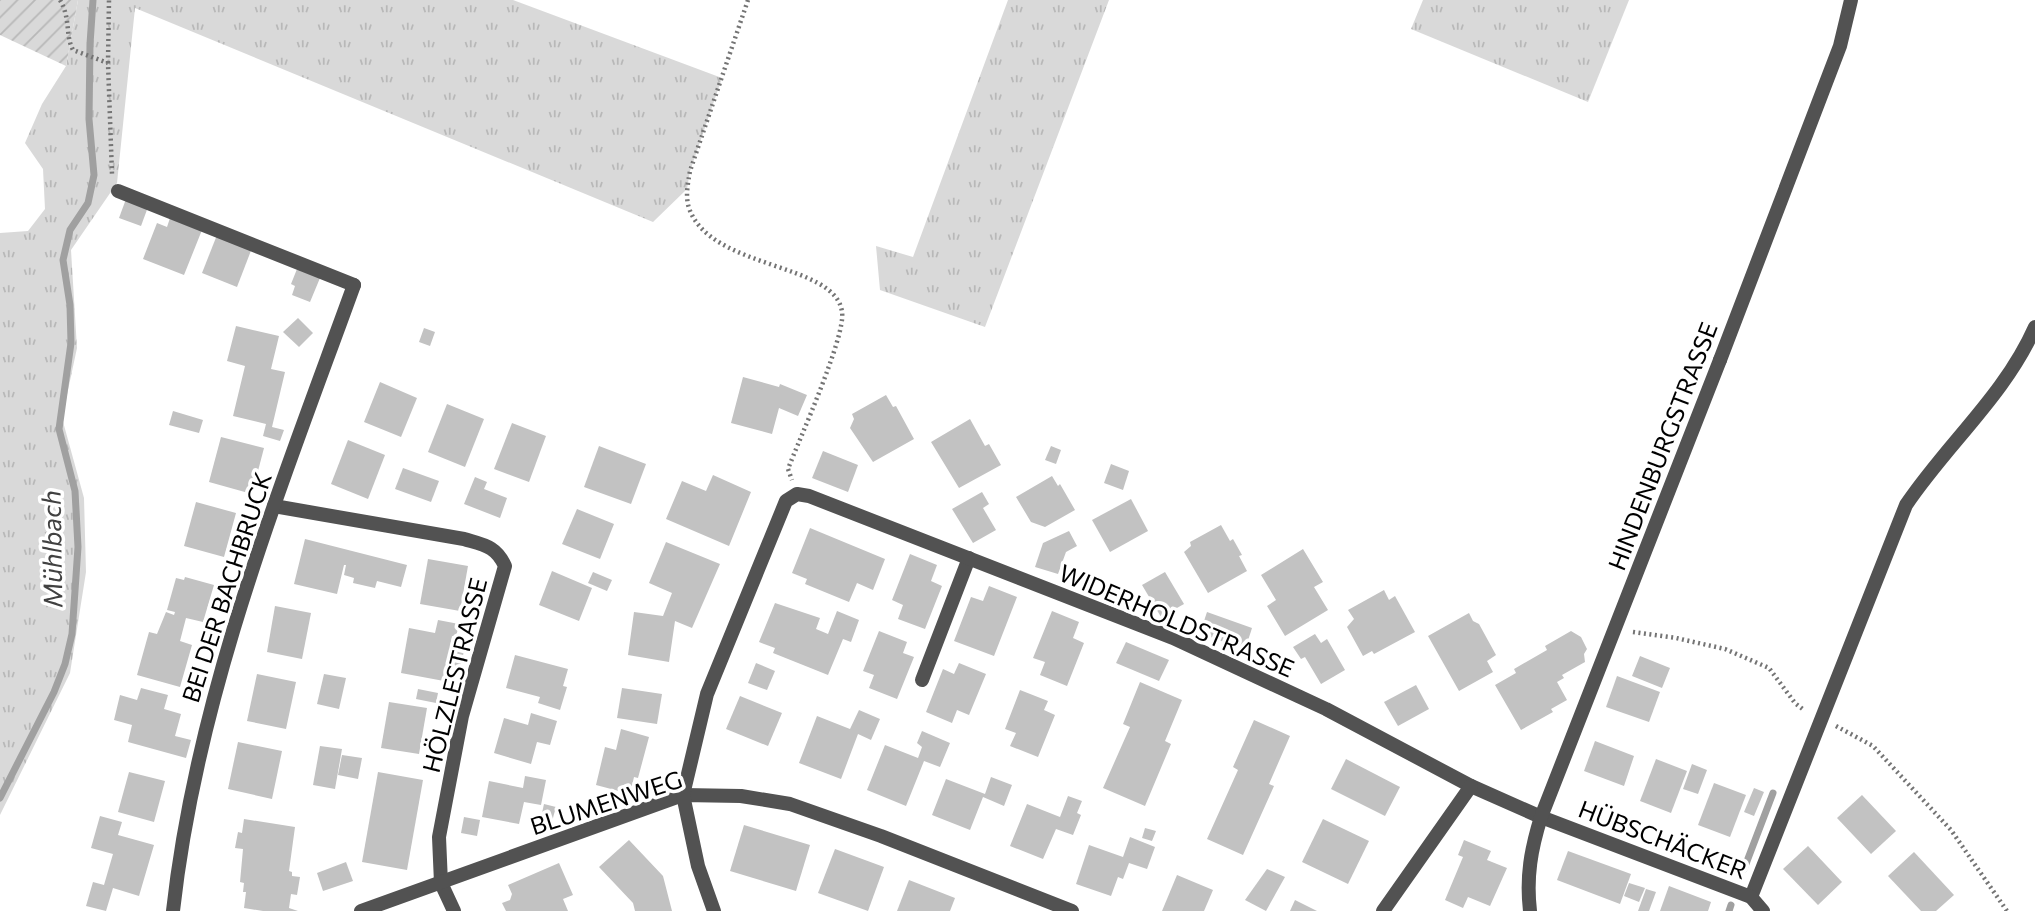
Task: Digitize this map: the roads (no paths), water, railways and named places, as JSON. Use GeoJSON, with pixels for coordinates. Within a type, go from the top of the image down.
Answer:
{"type":"FeatureCollection","features":[{"type":"Feature","properties":{"kind":"street","name":"HINDENBURGSTRASSE"},"geometry":{"type":"LineString","coordinates":[[1530,911],[1528,872],[1541,817],[1840,46],[1852,0]]}},
{"type":"Feature","properties":{"kind":"street","name":"BEI DER BACHBRUCK"},"geometry":{"type":"LineString","coordinates":[[118,191],[354,285],[274,506],[215,692],[195,774],[179,858],[173,911]]}},
{"type":"Feature","properties":{"kind":"street"},"geometry":{"type":"LineString","coordinates":[[1751,897],[1906,505],[1926,475],[1992,399],[2009,375],[2035,327]]}},
{"type":"Feature","properties":{"kind":"street","name":"WIDERHOLDSTRASSE"},"geometry":{"type":"LineString","coordinates":[[683,795],[707,694],[792,497],[809,496],[1173,638],[1326,709],[1471,786],[1541,817]]}},
{"type":"Feature","properties":{"kind":"street","name":"HÖLZLESTRASSE"},"geometry":{"type":"LineString","coordinates":[[274,506],[464,539],[500,554],[505,566],[462,716],[439,837],[442,883],[454,911]]}},
{"type":"Feature","properties":{"kind":"street"},"geometry":{"type":"LineString","coordinates":[[922,680],[969,558]]}},
{"type":"Feature","properties":{"kind":"street"},"geometry":{"type":"LineString","coordinates":[[1383,911],[1471,786]]}},
{"type":"Feature","properties":{"kind":"street"},"geometry":{"type":"LineString","coordinates":[[683,795],[698,866],[714,911]]}},
{"type":"Feature","properties":{"kind":"street","name":"BLUMENWEG"},"geometry":{"type":"LineString","coordinates":[[361,911],[683,795],[741,796],[790,804],[881,836],[1067,910]]}},
{"type":"Feature","properties":{"kind":"street","name":"HÜBSCHÄCKER"},"geometry":{"type":"LineString","coordinates":[[1541,817],[1751,897],[1762,911]]}},
{"type":"Feature","properties":{"kind":"waterway","name":"Mühlbach"},"geometry":{"type":"LineString","coordinates":[[0,798],[54,692],[65,664],[72,634],[78,547],[75,491],[59,429],[71,343],[70,305],[63,260],[70,230],[88,203],[94,175],[89,119],[93,0]]}},
{"type":"Feature","properties":{"kind":"waterway"},"geometry":{"type":"LineString","coordinates":[[1744,869],[1773,793]]}},
{"type":"Feature","properties":{"kind":"waterway"},"geometry":{"type":"LineString","coordinates":[[1729,911],[1731,905]]}}]}
